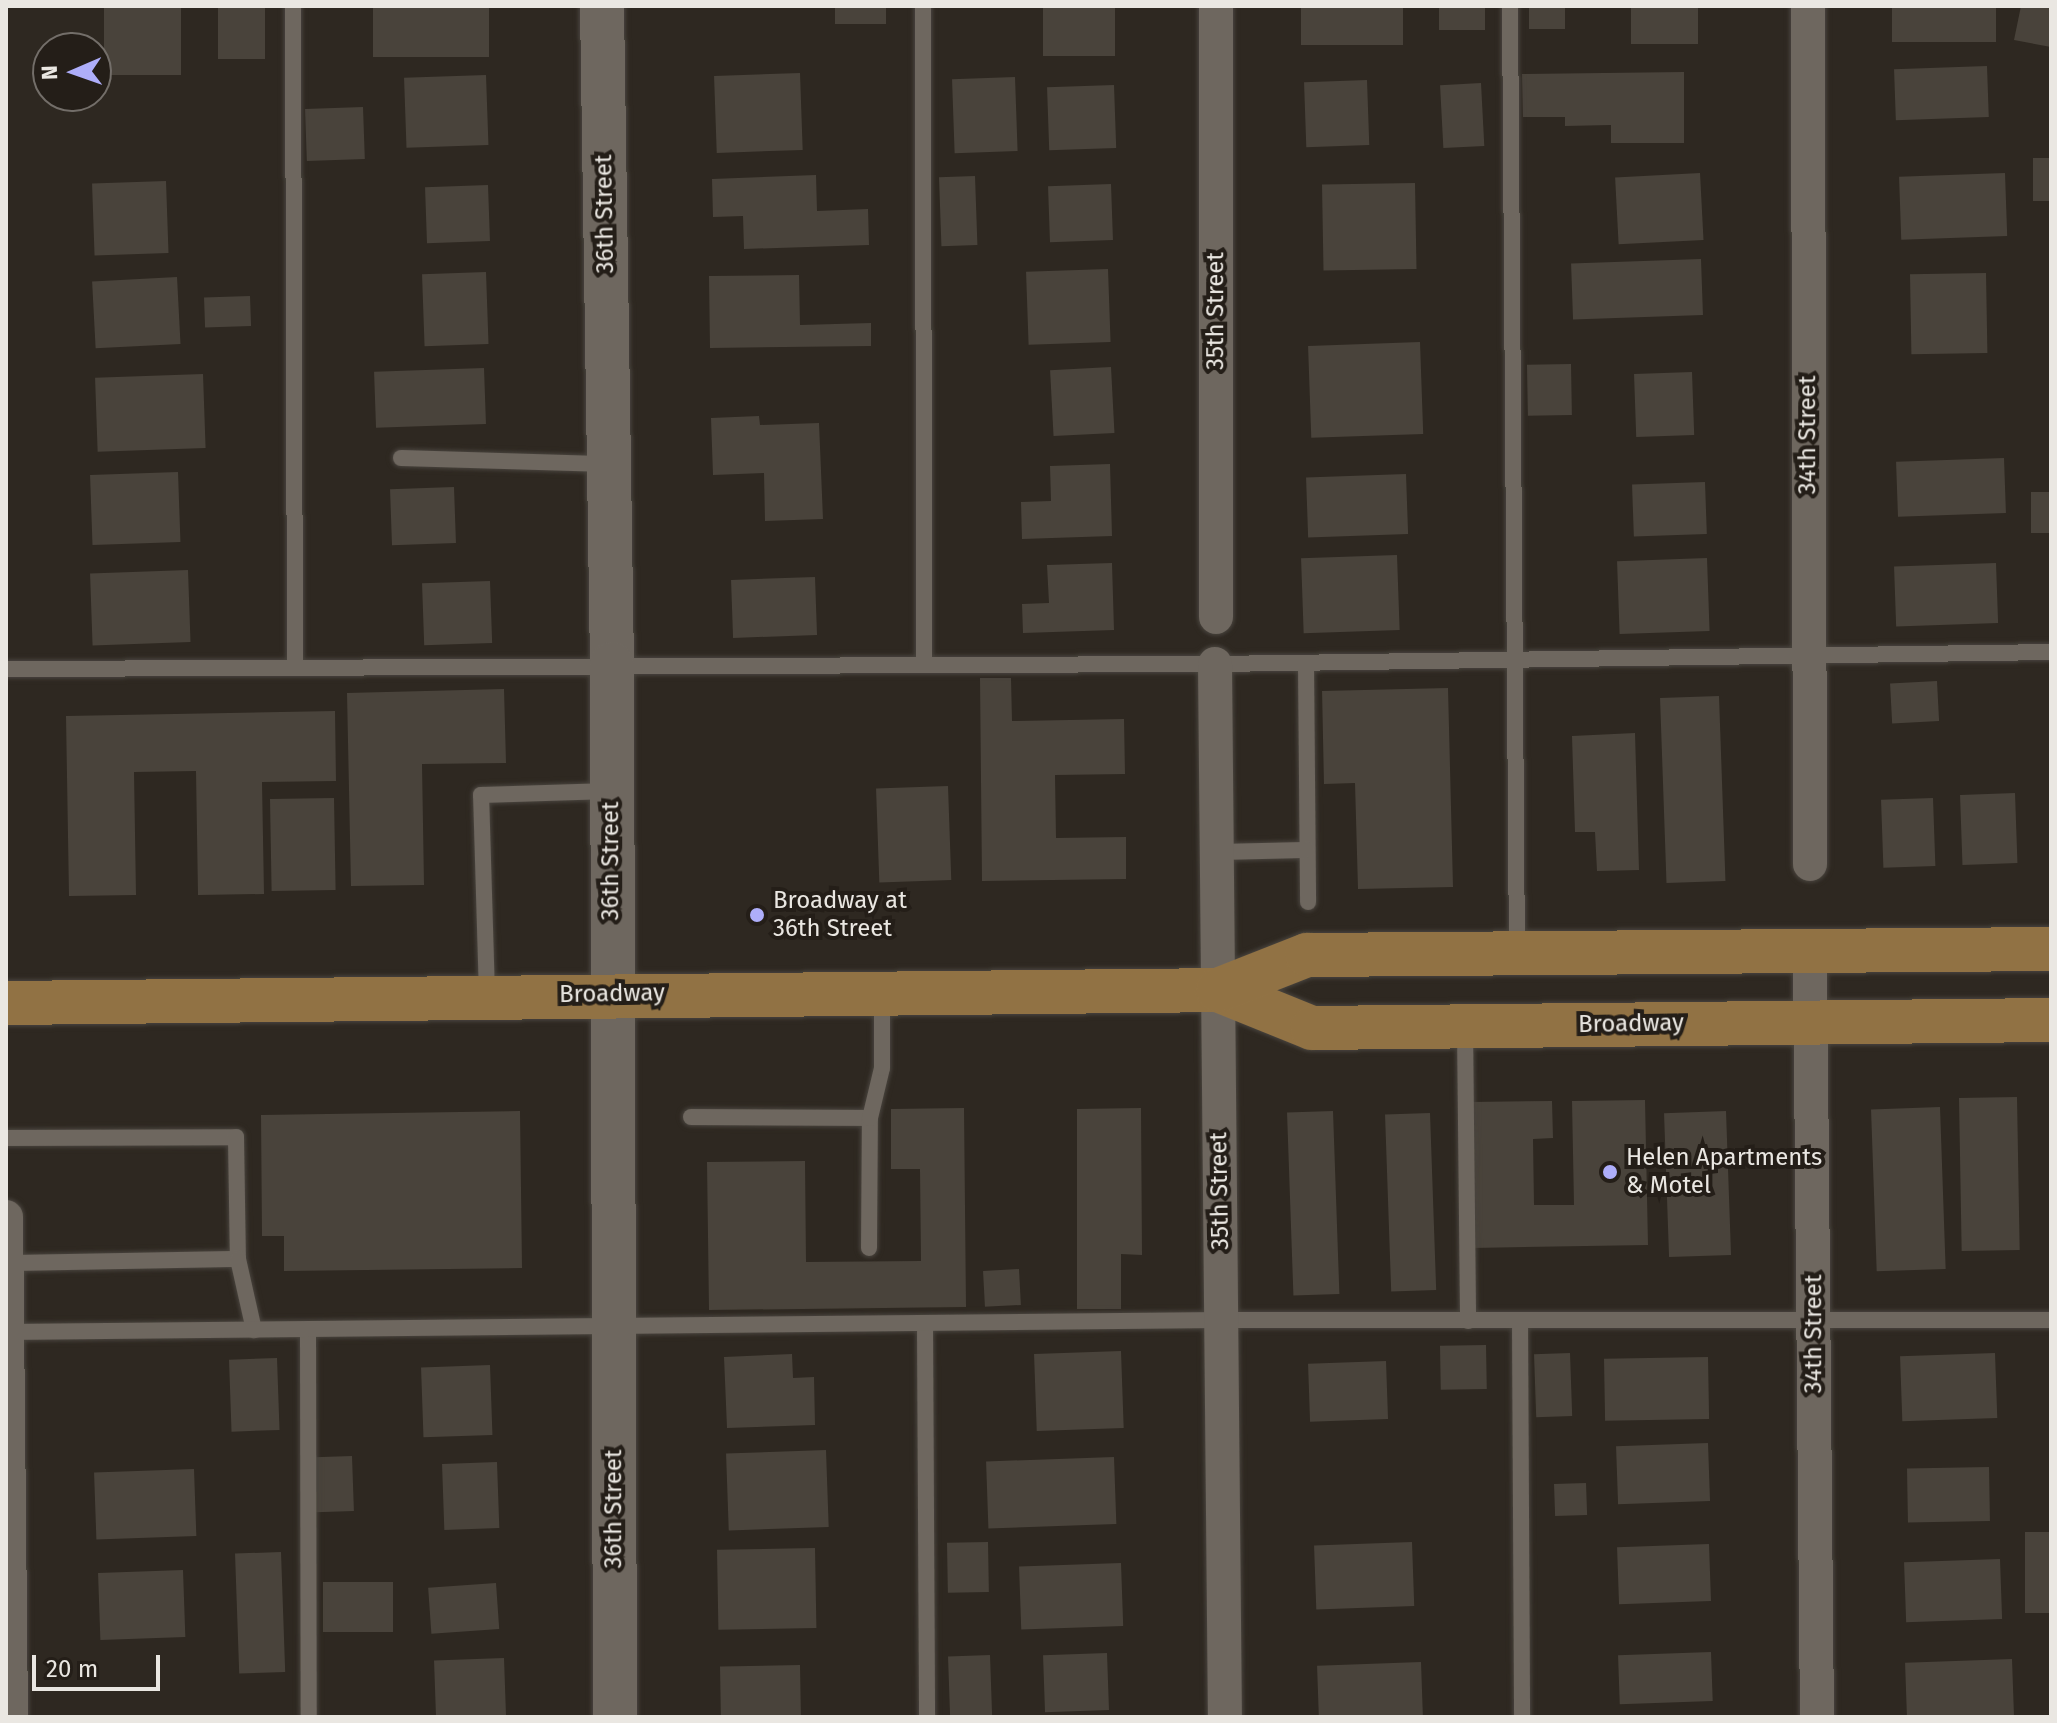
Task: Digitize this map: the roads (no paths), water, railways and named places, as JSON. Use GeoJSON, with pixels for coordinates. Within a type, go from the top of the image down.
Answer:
{"type":"FeatureCollection","features":[{"type":"Feature","properties":{"kind":"main road","name":"Broadway"},"geometry":{"type":"LineString","coordinates":[[6,1003],[611,993],[1218,990],[1307,955],[2051,949]]}},
{"type":"Feature","properties":{"kind":"main road","name":"Broadway"},"geometry":{"type":"LineString","coordinates":[[1218,990],[1312,1028],[2051,1020]]}},
{"type":"Feature","properties":{"kind":"street","name":"36th Street"},"geometry":{"type":"LineString","coordinates":[[602,6],[612,664],[615,1717]]}},
{"type":"Feature","properties":{"kind":"street","name":"35th Street"},"geometry":{"type":"LineString","coordinates":[[1216,6],[1216,617]]}},
{"type":"Feature","properties":{"kind":"street","name":"34th Street"},"geometry":{"type":"LineString","coordinates":[[1808,6],[1810,864]]}},
{"type":"Feature","properties":{"kind":"street","name":"35th Street"},"geometry":{"type":"LineString","coordinates":[[1215,664],[1225,1717]]}},
{"type":"Feature","properties":{"kind":"street","name":"34th Street"},"geometry":{"type":"LineString","coordinates":[[1810,952],[1817,1717]]}},
{"type":"Feature","properties":{"kind":"street"},"geometry":{"type":"LineString","coordinates":[[6,1217],[11,1717]]}},
{"type":"Feature","properties":{"kind":"lane"},"geometry":{"type":"LineString","coordinates":[[293,6],[295,667]]}},
{"type":"Feature","properties":{"kind":"lane"},"geometry":{"type":"LineString","coordinates":[[923,6],[924,664]]}},
{"type":"Feature","properties":{"kind":"lane"},"geometry":{"type":"LineString","coordinates":[[1510,6],[1511,659],[1517,954]]}},
{"type":"Feature","properties":{"kind":"lane"},"geometry":{"type":"LineString","coordinates":[[401,458],[609,464]]}},
{"type":"Feature","properties":{"kind":"lane"},"geometry":{"type":"LineString","coordinates":[[6,669],[612,664],[1215,664],[1809,653],[2051,652]]}},
{"type":"Feature","properties":{"kind":"lane"},"geometry":{"type":"LineString","coordinates":[[1306,663],[1308,902]]}},
{"type":"Feature","properties":{"kind":"lane"},"geometry":{"type":"LineString","coordinates":[[487,995],[481,795],[611,791]]}},
{"type":"Feature","properties":{"kind":"lane"},"geometry":{"type":"LineString","coordinates":[[1217,852],[1307,850]]}},
{"type":"Feature","properties":{"kind":"lane"},"geometry":{"type":"LineString","coordinates":[[869,1248],[870,1118],[882,1068],[882,992]]}},
{"type":"Feature","properties":{"kind":"lane"},"geometry":{"type":"LineString","coordinates":[[1465,1026],[1468,1321]]}},
{"type":"Feature","properties":{"kind":"lane"},"geometry":{"type":"LineString","coordinates":[[691,1117],[870,1118]]}},
{"type":"Feature","properties":{"kind":"lane"},"geometry":{"type":"LineString","coordinates":[[6,1138],[236,1137],[238,1259],[254,1330]]}},
{"type":"Feature","properties":{"kind":"lane"},"geometry":{"type":"LineString","coordinates":[[7,1263],[238,1259]]}},
{"type":"Feature","properties":{"kind":"lane"},"geometry":{"type":"LineString","coordinates":[[7,1332],[1221,1320],[2051,1320]]}},
{"type":"Feature","properties":{"kind":"lane"},"geometry":{"type":"LineString","coordinates":[[1520,1321],[1522,1717]]}},
{"type":"Feature","properties":{"kind":"lane"},"geometry":{"type":"LineString","coordinates":[[925,1323],[927,1717]]}},
{"type":"Feature","properties":{"kind":"lane"},"geometry":{"type":"LineString","coordinates":[[308,1329],[309,1717]]}},
{"type":"Feature","properties":{"kind":"place","name":"Broadway at 36th Street"},"geometry":{"type":"Point","coordinates":[757,915]}},
{"type":"Feature","properties":{"kind":"place","name":"Helen Apartments & Motel"},"geometry":{"type":"Point","coordinates":[1610,1172]}}]}
